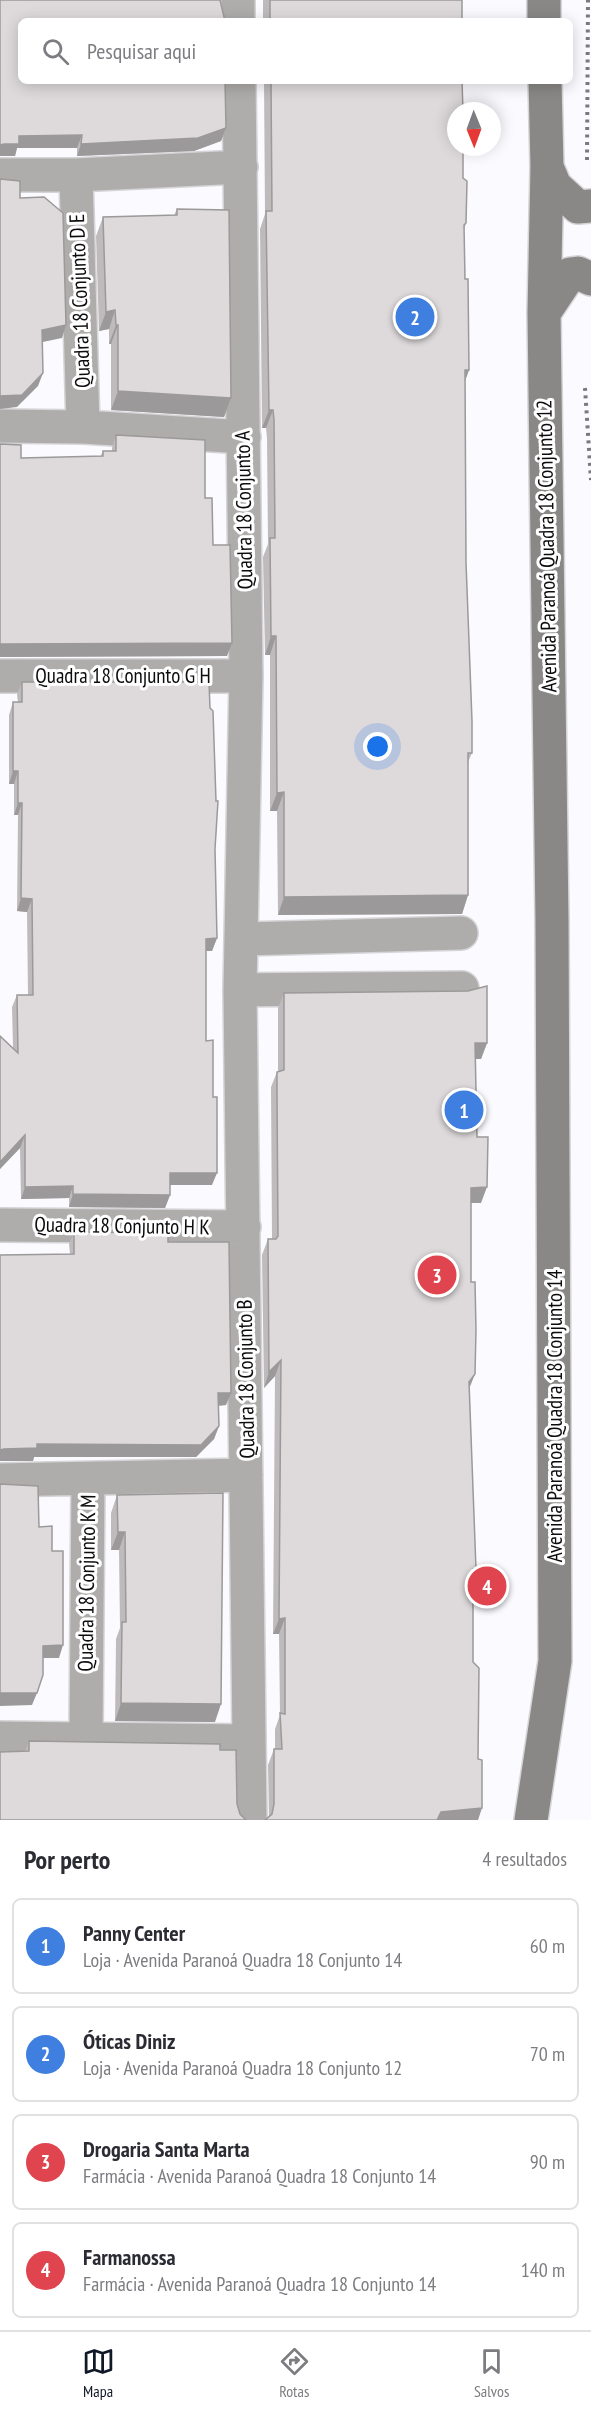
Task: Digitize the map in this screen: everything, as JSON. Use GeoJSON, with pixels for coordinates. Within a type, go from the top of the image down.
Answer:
{"type":"FeatureCollection","features":[{"type":"Feature","properties":{"kind":"street"},"geometry":{"type":"LineString","coordinates":[[238,0],[238,18]]}},
{"type":"Feature","properties":{"kind":"street"},"geometry":{"type":"LineString","coordinates":[[544,0],[544,18]]}},
{"type":"Feature","properties":{"kind":"street","name":"Quadra 18 Conjunto A"},"geometry":{"type":"LineString","coordinates":[[239,84],[246,676],[242,939]]}},
{"type":"Feature","properties":{"kind":"street","name":"Avenida Paranoá Quadra 18 Conjunto 12"},"geometry":{"type":"LineString","coordinates":[[546,84],[544,313],[551,1011]]}},
{"type":"Feature","properties":{"kind":"street"},"geometry":{"type":"LineString","coordinates":[[0,175],[76,175],[241,167]]}},
{"type":"Feature","properties":{"kind":"street"},"geometry":{"type":"LineString","coordinates":[[547,167],[555,186],[578,207],[591,206]]}},
{"type":"Feature","properties":{"kind":"street","name":"Quadra 18 Conjunto D E"},"geometry":{"type":"LineString","coordinates":[[76,175],[83,427]]}},
{"type":"Feature","properties":{"kind":"street"},"geometry":{"type":"LineString","coordinates":[[544,313],[570,274],[578,273],[591,279]]}},
{"type":"Feature","properties":{"kind":"street"},"geometry":{"type":"LineString","coordinates":[[0,426],[83,427],[244,438]]}},
{"type":"Feature","properties":{"kind":"street","name":"Quadra 18 Conjunto G H"},"geometry":{"type":"LineString","coordinates":[[0,676],[246,676]]}},
{"type":"Feature","properties":{"kind":"street"},"geometry":{"type":"LineString","coordinates":[[242,939],[461,933]]}},
{"type":"Feature","properties":{"kind":"street","name":"Quadra 18 Conjunto B"},"geometry":{"type":"LineString","coordinates":[[242,939],[240,990],[250,1820]]}},
{"type":"Feature","properties":{"kind":"street"},"geometry":{"type":"LineString","coordinates":[[240,990],[462,988]]}},
{"type":"Feature","properties":{"kind":"street","name":"Avenida Paranoá Quadra 18 Conjunto 14"},"geometry":{"type":"LineString","coordinates":[[531,1820],[555,1661],[551,1011]]}},
{"type":"Feature","properties":{"kind":"street","name":"Quadra 18 Conjunto H K"},"geometry":{"type":"LineString","coordinates":[[0,1225],[244,1227]]}},
{"type":"Feature","properties":{"kind":"street"},"geometry":{"type":"LineString","coordinates":[[88,1479],[246,1475]]}},
{"type":"Feature","properties":{"kind":"street","name":"Quadra 18 Conjunto K M"},"geometry":{"type":"LineString","coordinates":[[0,1480],[88,1479],[86,1739]]}},
{"type":"Feature","properties":{"kind":"street"},"geometry":{"type":"LineString","coordinates":[[0,1738],[249,1741]]}},
{"type":"Feature","properties":{"kind":"building"},"geometry":{"type":"Polygon","coordinates":[[[0,0],[220,0],[224,18],[18,18],[18,84],[225,84],[226,128],[198,138],[81,144],[82,135],[19,136],[19,144],[0,145],[0,0]]]}},
{"type":"Feature","properties":{"kind":"building"},"geometry":{"type":"Polygon","coordinates":[[[270,0],[462,0],[462,18],[270,18],[270,0]]]}},
{"type":"Feature","properties":{"kind":"building"},"geometry":{"type":"Polygon","coordinates":[[[271,84],[462,84],[463,102],[447,102],[447,156],[463,156],[463,178],[467,181],[466,223],[464,225],[465,279],[468,279],[469,370],[465,370],[466,562],[472,721],[472,753],[468,753],[468,895],[284,897],[284,792],[277,793],[276,636],[271,636],[270,538],[275,538],[274,420],[273,410],[269,410],[266,211],[272,211],[271,84]]]}},
{"type":"Feature","properties":{"kind":"building"},"geometry":{"type":"Polygon","coordinates":[[[0,179],[20,181],[20,198],[44,197],[63,213],[66,325],[42,330],[43,373],[22,395],[0,396],[0,179]]]}},
{"type":"Feature","properties":{"kind":"building"},"geometry":{"type":"Polygon","coordinates":[[[177,209],[229,210],[231,398],[118,391],[118,325],[116,325],[115,310],[106,312],[103,217],[177,215],[177,209]]]}},
{"type":"Feature","properties":{"kind":"building"},"geometry":{"type":"Polygon","coordinates":[[[116,435],[205,440],[205,498],[212,498],[213,545],[230,545],[232,643],[0,644],[0,444],[21,445],[21,458],[103,456],[103,451],[116,451],[116,435]]]}},
{"type":"Feature","properties":{"kind":"building"},"geometry":{"type":"Polygon","coordinates":[[[22,682],[209,682],[210,708],[213,711],[216,801],[218,801],[215,849],[217,938],[206,939],[206,1041],[213,1040],[213,1097],[217,1097],[217,1173],[170,1173],[170,1195],[73,1194],[73,1186],[25,1187],[25,1135],[0,1162],[0,1036],[18,1053],[17,995],[33,995],[32,899],[21,898],[22,803],[18,803],[18,771],[13,771],[13,702],[22,702],[22,682]]]}},
{"type":"Feature","properties":{"kind":"building"},"geometry":{"type":"Polygon","coordinates":[[[487,986],[487,1043],[475,1043],[477,1137],[488,1137],[487,1187],[471,1188],[471,1282],[475,1282],[476,1330],[475,1374],[469,1382],[476,1569],[473,1569],[473,1662],[479,1668],[478,1759],[482,1760],[482,1808],[441,1812],[437,1820],[265,1820],[272,1814],[274,1804],[274,1749],[282,1749],[280,1713],[285,1714],[285,1618],[279,1619],[281,1360],[269,1372],[268,1239],[276,1239],[278,1236],[277,1072],[284,1070],[284,993],[468,991],[487,986]]]}},
{"type":"Feature","properties":{"kind":"building"},"geometry":{"type":"Polygon","coordinates":[[[74,1232],[168,1233],[168,1242],[229,1242],[231,1393],[218,1393],[219,1426],[201,1445],[37,1444],[37,1448],[0,1450],[0,1255],[74,1254],[74,1232]]]}},
{"type":"Feature","properties":{"kind":"building"},"geometry":{"type":"Polygon","coordinates":[[[0,1484],[38,1486],[39,1527],[52,1526],[52,1551],[63,1551],[63,1645],[43,1646],[43,1675],[37,1693],[0,1693],[0,1484]]]}},
{"type":"Feature","properties":{"kind":"building"},"geometry":{"type":"Polygon","coordinates":[[[223,1493],[221,1704],[121,1703],[122,1622],[126,1622],[125,1532],[118,1532],[117,1495],[223,1493]]]}},
{"type":"Feature","properties":{"kind":"building"},"geometry":{"type":"Polygon","coordinates":[[[29,1741],[220,1744],[220,1750],[236,1750],[237,1804],[240,1814],[246,1820],[0,1820],[0,1752],[29,1751],[29,1741]]]}},
{"type":"Feature","properties":{"kind":"place","name":"Óticas Diniz"},"geometry":{"type":"Point","coordinates":[415,317]}},
{"type":"Feature","properties":{"kind":"place","name":"Panny Center"},"geometry":{"type":"Point","coordinates":[464,1110]}},
{"type":"Feature","properties":{"kind":"place","name":"Drogaria Santa Marta"},"geometry":{"type":"Point","coordinates":[437,1275]}},
{"type":"Feature","properties":{"kind":"place","name":"Farmanossa"},"geometry":{"type":"Point","coordinates":[487,1586]}}]}
